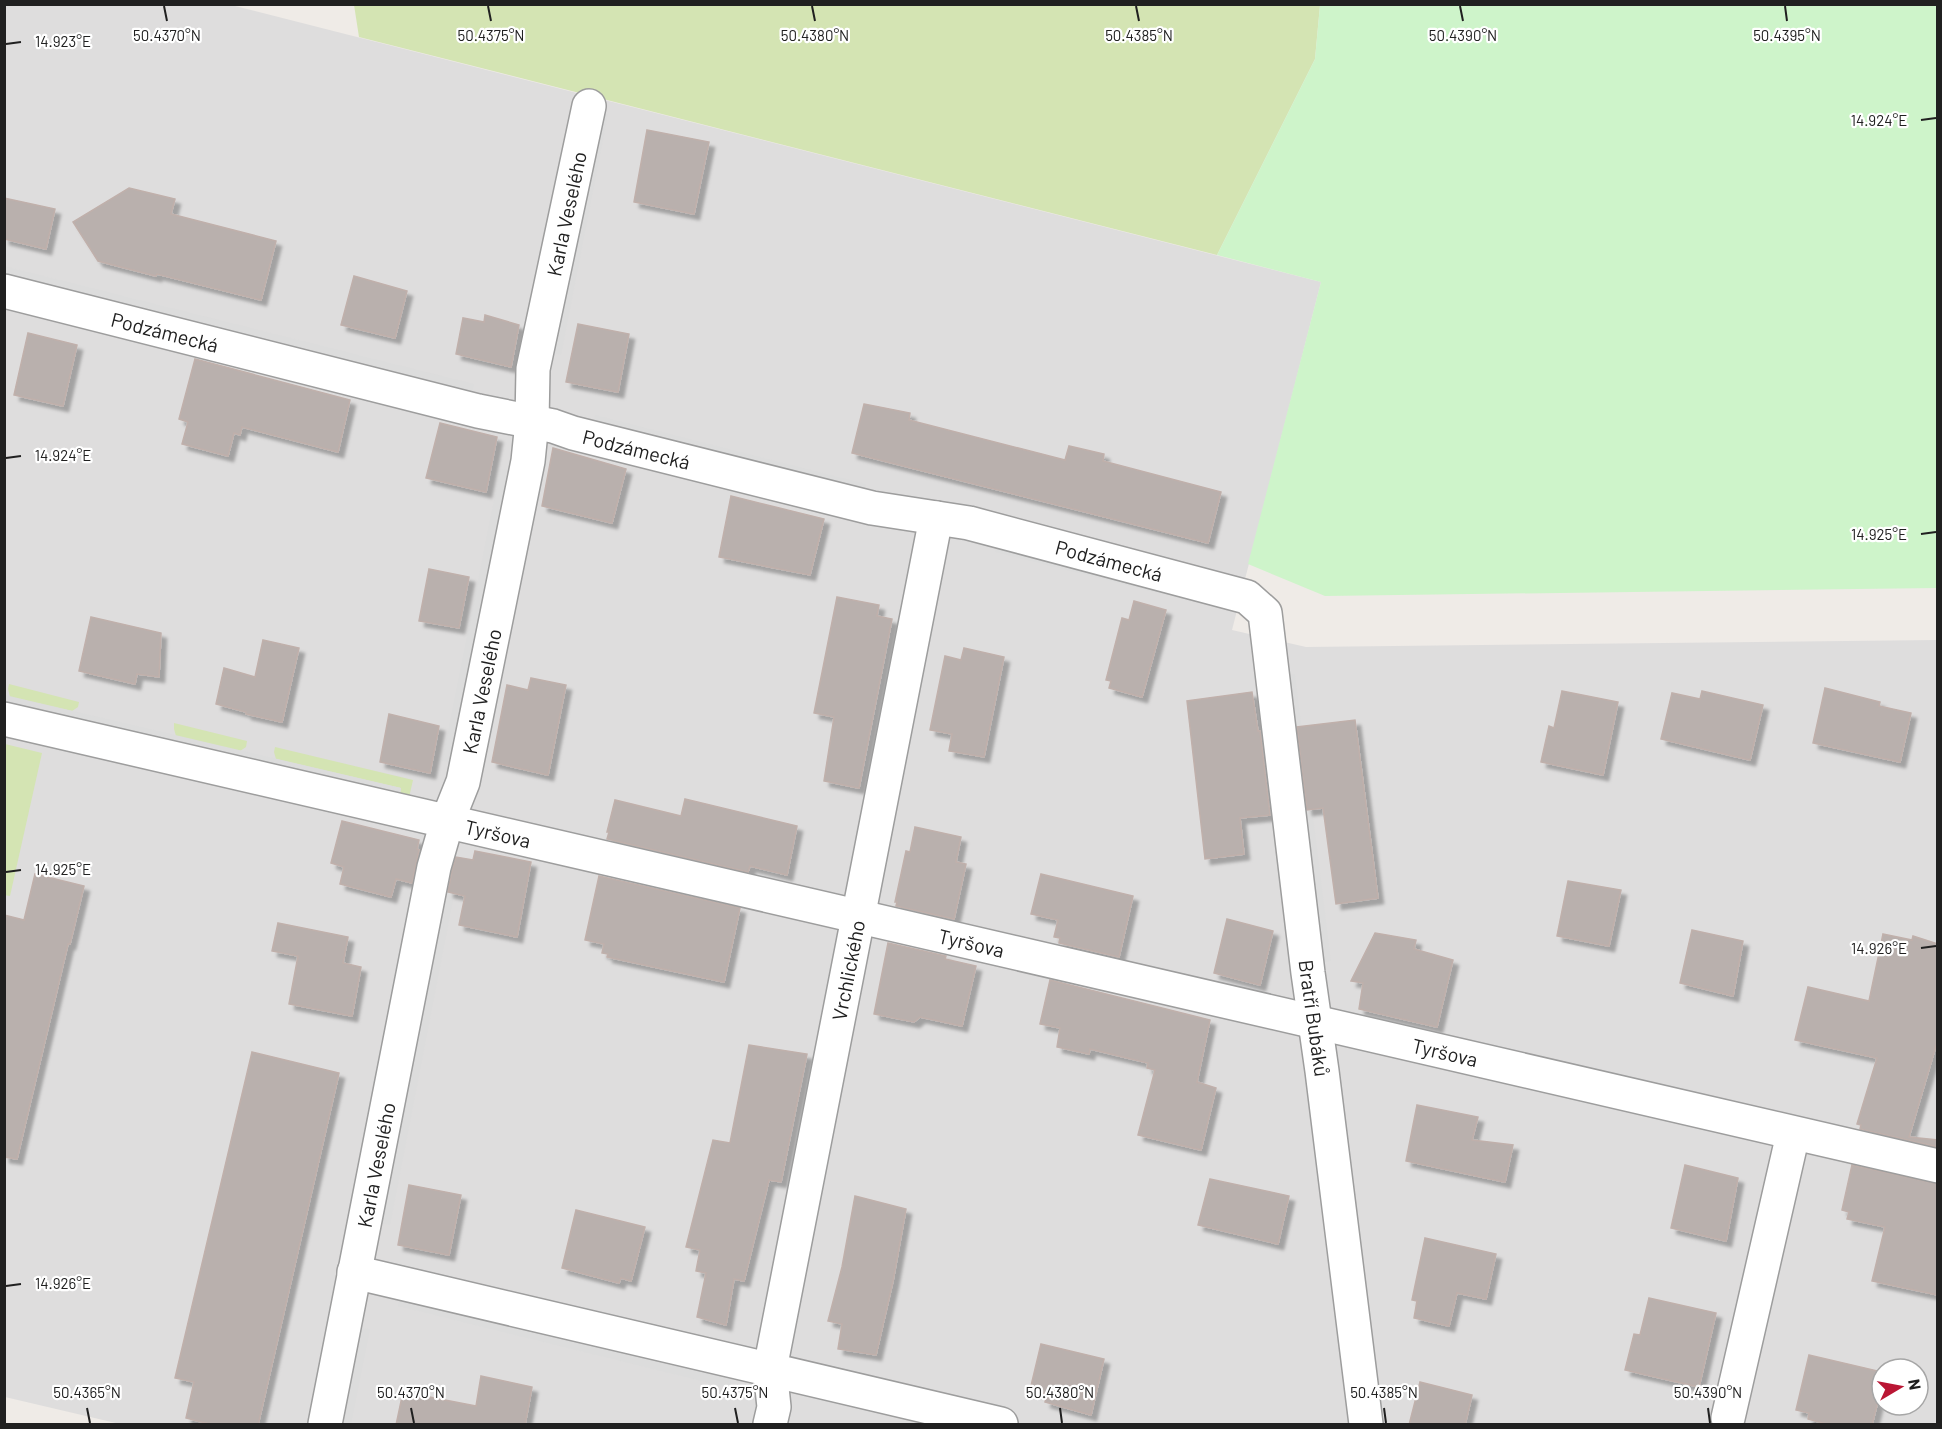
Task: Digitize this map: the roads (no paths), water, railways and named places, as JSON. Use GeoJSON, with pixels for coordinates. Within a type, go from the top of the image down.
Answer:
{"type":"FeatureCollection","features":[{"type":"Feature","properties":{"kind":"street","name":"Karla Veselého"},"geometry":{"type":"LineString","coordinates":[[325,1425],[434,867],[447,822],[464,782],[528,460],[532,422],[533,369],[589,106]]}},
{"type":"Feature","properties":{"kind":"street","name":"Podzámecká"},"geometry":{"type":"LineString","coordinates":[[4,291],[872,508],[969,523],[1247,597],[1265,613]]}},
{"type":"Feature","properties":{"kind":"street","name":"Vrchlického"},"geometry":{"type":"LineString","coordinates":[[770,1425],[774,1407],[770,1369],[936,518]]}},
{"type":"Feature","properties":{"kind":"street","name":"Bratří Bubáků"},"geometry":{"type":"LineString","coordinates":[[1265,613],[1366,1425]]}},
{"type":"Feature","properties":{"kind":"street","name":"Tyršova"},"geometry":{"type":"LineString","coordinates":[[4,720],[1938,1166]]}},
{"type":"Feature","properties":{"kind":"street"},"geometry":{"type":"LineString","coordinates":[[1728,1418],[1793,1134]]}},
{"type":"Feature","properties":{"kind":"street"},"geometry":{"type":"LineString","coordinates":[[354,1272],[1001,1425]]}}]}
